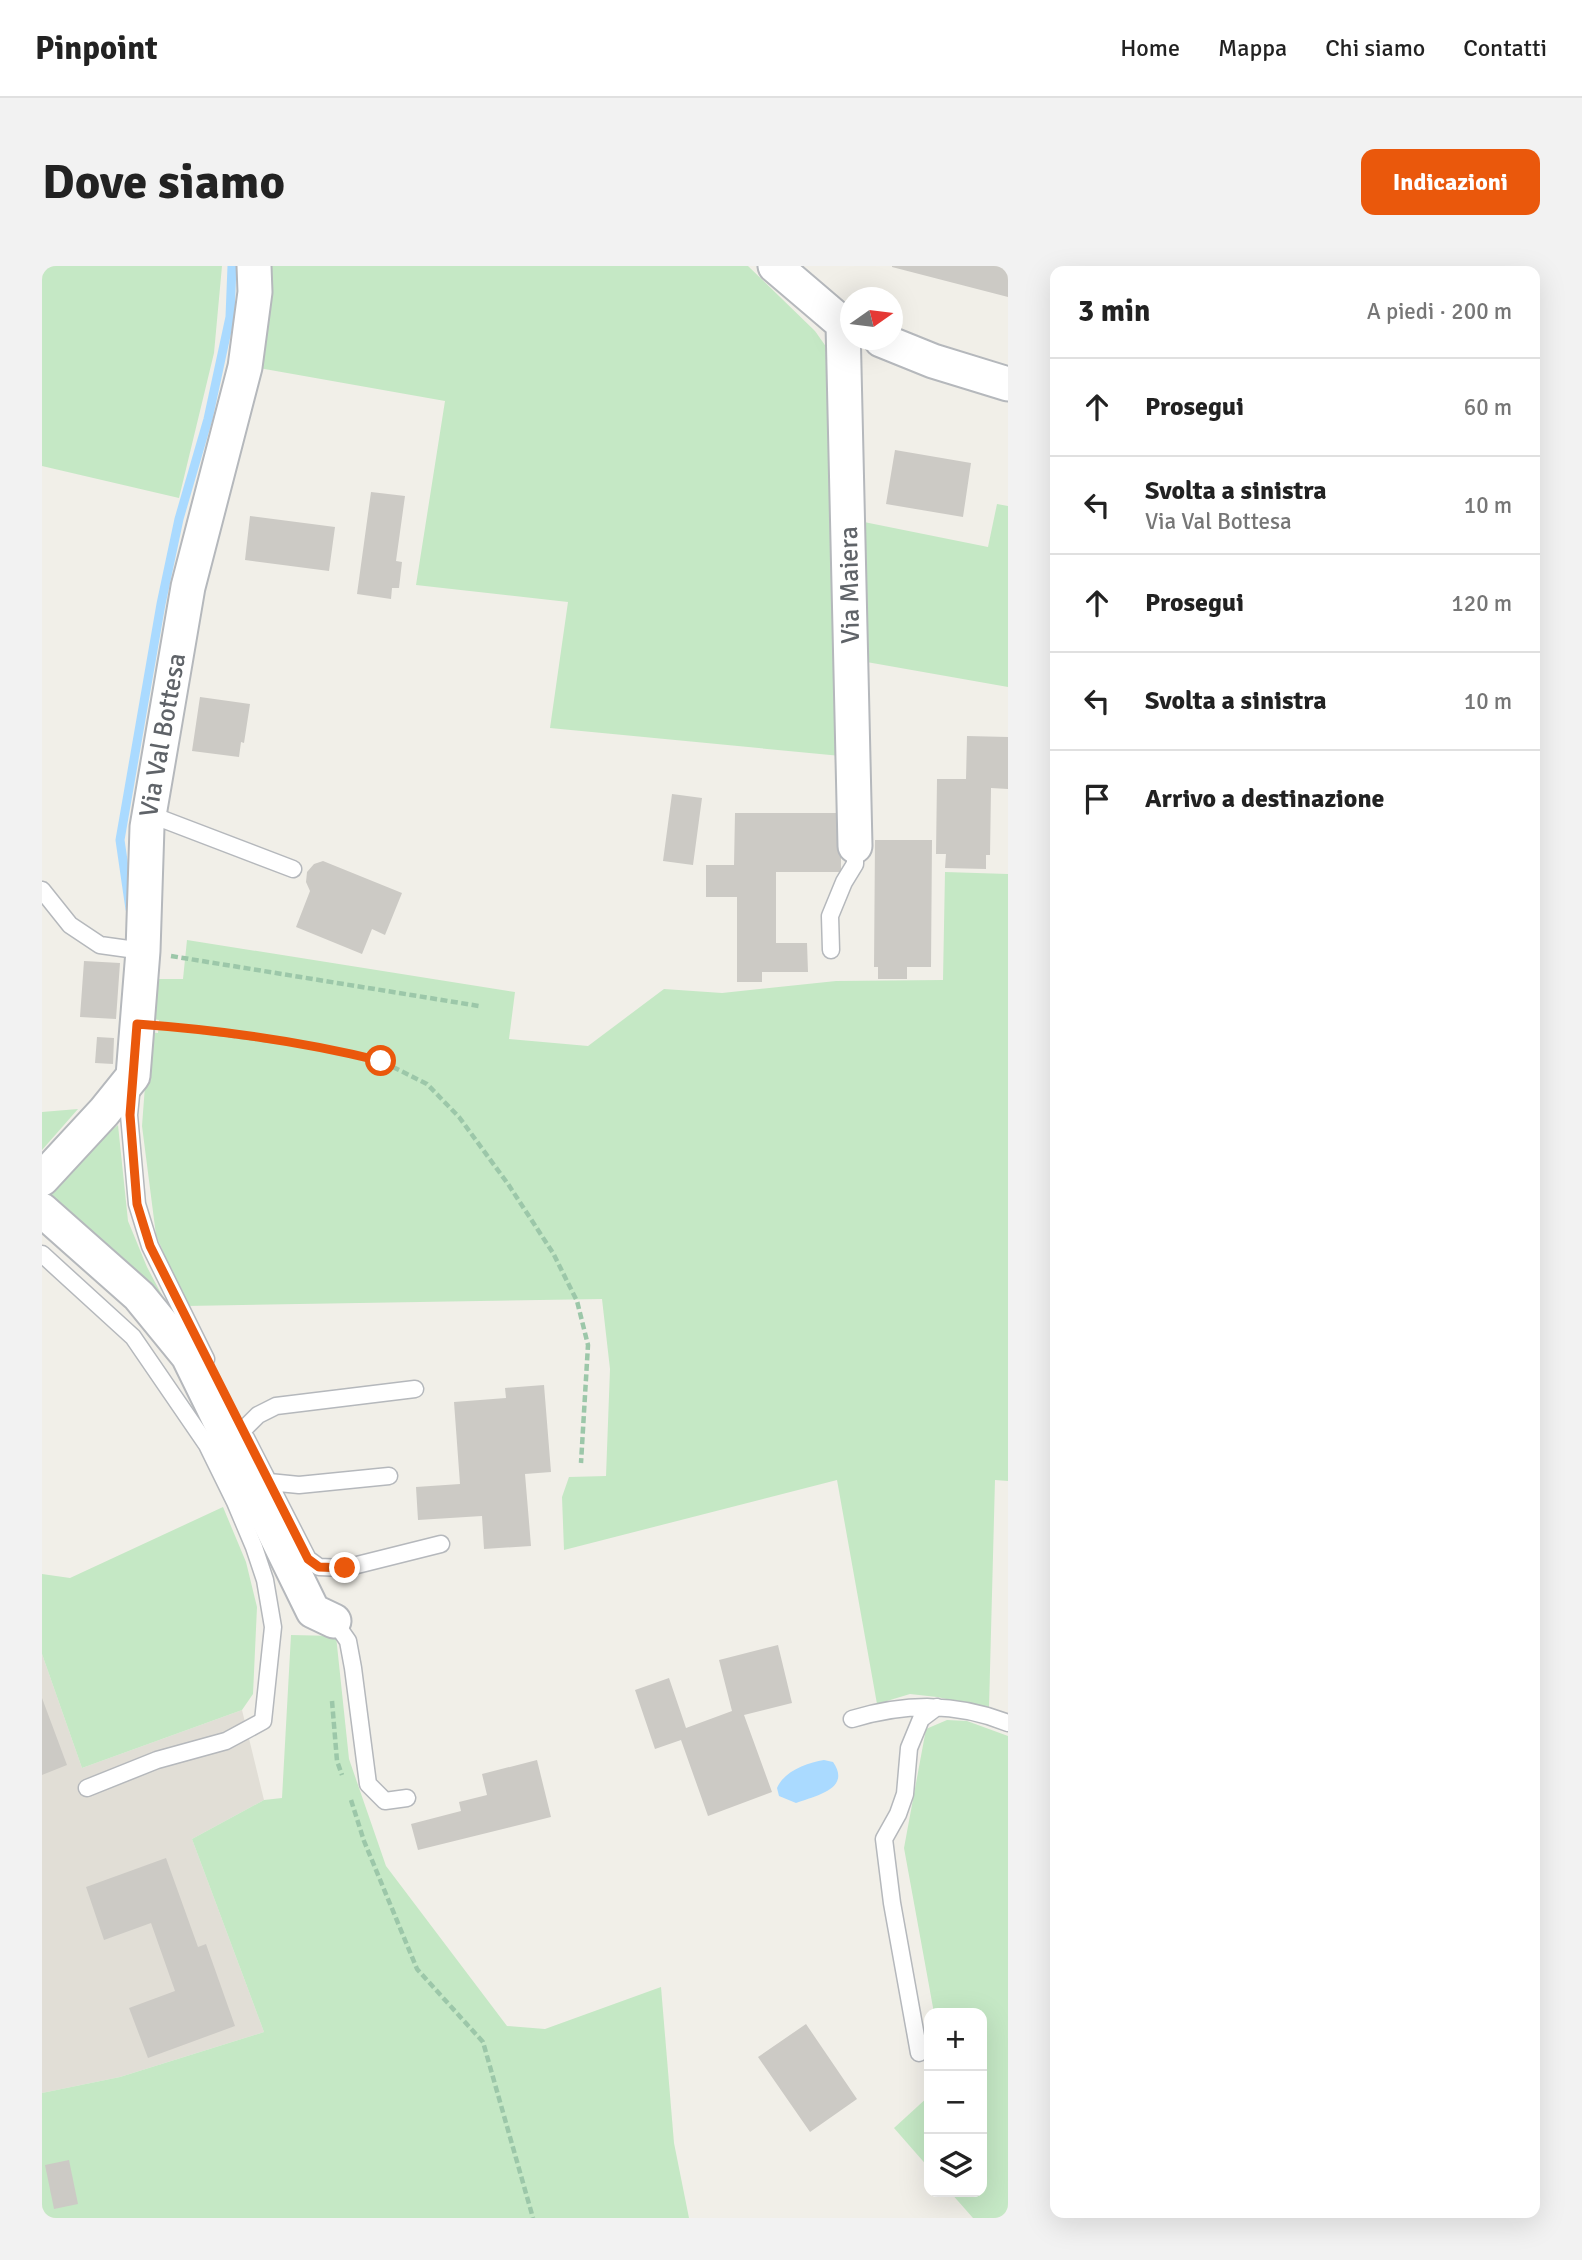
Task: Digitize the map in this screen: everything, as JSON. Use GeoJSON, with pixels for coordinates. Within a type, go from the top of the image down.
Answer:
{"type":"FeatureCollection","features":[{"type":"Feature","properties":{"kind":"street","name":"Via Val Bottesa"},"geometry":{"type":"LineString","coordinates":[[133,1076],[142,951],[146,827],[188,587],[245,367],[255,292],[254,266]]}},
{"type":"Feature","properties":{"kind":"street","name":"Via Maiera"},"geometry":{"type":"LineString","coordinates":[[775,266],[840,320]]}},
{"type":"Feature","properties":{"kind":"street"},"geometry":{"type":"LineString","coordinates":[[903,349],[1008,384]]}},
{"type":"Feature","properties":{"kind":"street","name":"Via Maiera"},"geometry":{"type":"LineString","coordinates":[[847,350],[855,846]]}},
{"type":"Feature","properties":{"kind":"street"},"geometry":{"type":"LineString","coordinates":[[42,1179],[104,1112],[133,1076]]}},
{"type":"Feature","properties":{"kind":"street"},"geometry":{"type":"LineString","coordinates":[[42,1210],[139,1296],[188,1356],[313,1611],[334,1621]]}},
{"type":"Feature","properties":{"kind":"lane"},"geometry":{"type":"LineString","coordinates":[[149,814],[293,869]]}},
{"type":"Feature","properties":{"kind":"lane"},"geometry":{"type":"LineString","coordinates":[[831,950],[830,916],[844,882],[855,864],[855,846]]}},
{"type":"Feature","properties":{"kind":"lane"},"geometry":{"type":"LineString","coordinates":[[42,890],[70,925],[100,945],[142,951]]}},
{"type":"Feature","properties":{"kind":"lane"},"geometry":{"type":"LineString","coordinates":[[133,1076],[130,1115],[137,1204],[150,1246],[308,1559],[319,1567],[345,1568],[442,1544]]}},
{"type":"Feature","properties":{"kind":"lane"},"geometry":{"type":"LineString","coordinates":[[42,1254],[133,1338],[207,1445],[254,1547],[265,1580],[273,1627],[263,1721],[226,1741],[157,1760],[87,1788]]}},
{"type":"Feature","properties":{"kind":"lane"},"geometry":{"type":"LineString","coordinates":[[242,1431],[258,1415],[276,1406],[415,1389]]}},
{"type":"Feature","properties":{"kind":"lane"},"geometry":{"type":"LineString","coordinates":[[269,1482],[299,1485],[389,1476]]}},
{"type":"Feature","properties":{"kind":"lane"},"geometry":{"type":"LineString","coordinates":[[334,1621],[348,1641],[368,1784],[385,1801],[407,1798]]}},
{"type":"Feature","properties":{"kind":"lane"},"geometry":{"type":"LineString","coordinates":[[852,1719],[905,1707],[950,1707],[1008,1723]]}},
{"type":"Feature","properties":{"kind":"lane"},"geometry":{"type":"LineString","coordinates":[[919,2053],[892,1903],[884,1839],[898,1814],[905,1794],[909,1748],[921,1720],[937,1707]]}},
{"type":"Feature","properties":{"kind":"path"},"geometry":{"type":"LineString","coordinates":[[142,951],[479,1006]]}},
{"type":"Feature","properties":{"kind":"path"},"geometry":{"type":"LineString","coordinates":[[137,1024],[331,1049],[381,1061],[427,1084],[459,1117],[508,1184],[553,1253],[577,1301],[587,1346],[581,1463]]}},
{"type":"Feature","properties":{"kind":"path"},"geometry":{"type":"LineString","coordinates":[[331,1699],[337,1761],[364,1841],[417,1969],[483,2042],[533,2218]]}},
{"type":"Feature","properties":{"kind":"shaded area"},"geometry":{"type":"Polygon","coordinates":[[[42,1654],[82,1768],[242,1710],[264,1800],[192,1839],[264,2032],[120,2077],[42,2093],[42,1654]]]}},
{"type":"Feature","properties":{"kind":"green space"},"geometry":{"type":"Polygon","coordinates":[[[42,266],[222,266],[214,353],[179,498],[42,466],[42,266]]]}},
{"type":"Feature","properties":{"kind":"green space"},"geometry":{"type":"Polygon","coordinates":[[[270,266],[748,266],[815,331],[827,348],[831,368],[841,756],[550,728],[568,602],[416,585],[445,401],[259,368],[270,266]]]}},
{"type":"Feature","properties":{"kind":"green space"},"geometry":{"type":"Polygon","coordinates":[[[997,504],[1008,506],[1008,687],[861,661],[859,521],[988,547],[997,504]]]}},
{"type":"Feature","properties":{"kind":"green space"},"geometry":{"type":"Polygon","coordinates":[[[945,872],[1008,874],[1008,1481],[995,1480],[989,1708],[910,1694],[877,1704],[837,1480],[564,1550],[562,1497],[569,1477],[606,1476],[610,1369],[602,1299],[186,1306],[156,1235],[142,1126],[149,1032],[158,1033],[159,1020],[147,1018],[151,979],[183,979],[187,940],[515,992],[509,1039],[588,1046],[664,989],[722,993],[836,981],[943,980],[945,872]]]}},
{"type":"Feature","properties":{"kind":"green space"},"geometry":{"type":"Polygon","coordinates":[[[78,1109],[42,1150],[42,1112],[78,1109]]]}},
{"type":"Feature","properties":{"kind":"green space"},"geometry":{"type":"Polygon","coordinates":[[[118,1125],[128,1221],[147,1267],[175,1320],[50,1197],[91,1147],[118,1125]]]}},
{"type":"Feature","properties":{"kind":"green space"},"geometry":{"type":"Polygon","coordinates":[[[223,1507],[246,1562],[257,1607],[253,1694],[242,1710],[82,1768],[42,1654],[42,1574],[70,1578],[223,1507]]]}},
{"type":"Feature","properties":{"kind":"green space"},"geometry":{"type":"Polygon","coordinates":[[[291,1635],[336,1636],[349,1759],[386,1866],[507,2026],[545,2029],[661,1987],[674,2143],[689,2218],[42,2218],[42,2093],[120,2077],[264,2032],[192,1839],[264,1800],[282,1798],[291,1635]]]}},
{"type":"Feature","properties":{"kind":"green space"},"geometry":{"type":"Polygon","coordinates":[[[947,1720],[967,1721],[1008,1736],[1008,2218],[973,2218],[954,2197],[987,2197],[987,2008],[933,2008],[904,1848],[926,1729],[947,1720]]]}},
{"type":"Feature","properties":{"kind":"green space"},"geometry":{"type":"Polygon","coordinates":[[[924,2101],[924,2162],[894,2128],[924,2101]]]}},
{"type":"Feature","properties":{"kind":"water"},"geometry":{"type":"Polygon","coordinates":[[[824,1760],[833,1762],[838,1771],[838,1779],[829,1790],[796,1803],[779,1796],[777,1788],[790,1772],[824,1760]]]}},
{"type":"Feature","properties":{"kind":"building"},"geometry":{"type":"Polygon","coordinates":[[[1008,266],[1008,297],[892,267],[1008,266]]]}},
{"type":"Feature","properties":{"kind":"building"},"geometry":{"type":"Polygon","coordinates":[[[895,450],[971,463],[963,517],[886,504],[895,450]]]}},
{"type":"Feature","properties":{"kind":"building"},"geometry":{"type":"Polygon","coordinates":[[[371,492],[405,496],[396,561],[402,562],[399,588],[392,588],[391,599],[357,594],[371,492]]]}},
{"type":"Feature","properties":{"kind":"building"},"geometry":{"type":"Polygon","coordinates":[[[250,516],[335,527],[329,571],[245,560],[250,516]]]}},
{"type":"Feature","properties":{"kind":"building"},"geometry":{"type":"Polygon","coordinates":[[[200,697],[250,704],[239,757],[192,751],[200,697]]]}},
{"type":"Feature","properties":{"kind":"building"},"geometry":{"type":"Polygon","coordinates":[[[967,736],[1008,737],[1008,789],[991,788],[990,855],[986,855],[986,869],[945,868],[946,854],[936,854],[937,779],[966,779],[967,736]]]}},
{"type":"Feature","properties":{"kind":"building"},"geometry":{"type":"Polygon","coordinates":[[[672,794],[702,798],[693,865],[663,861],[672,794]]]}},
{"type":"Feature","properties":{"kind":"building"},"geometry":{"type":"Polygon","coordinates":[[[735,813],[841,813],[841,872],[776,872],[776,943],[807,943],[808,972],[762,972],[762,982],[737,982],[737,897],[706,897],[706,865],[734,865],[735,813]]]}},
{"type":"Feature","properties":{"kind":"building"},"geometry":{"type":"Polygon","coordinates":[[[875,840],[932,840],[931,967],[907,967],[907,979],[878,979],[878,967],[874,967],[875,840]]]}},
{"type":"Feature","properties":{"kind":"building"},"geometry":{"type":"Polygon","coordinates":[[[323,861],[402,893],[385,935],[372,929],[362,954],[296,927],[310,891],[306,882],[307,872],[314,864],[323,861]]]}},
{"type":"Feature","properties":{"kind":"building"},"geometry":{"type":"Polygon","coordinates":[[[84,961],[120,963],[116,1019],[80,1017],[84,961]]]}},
{"type":"Feature","properties":{"kind":"building"},"geometry":{"type":"Polygon","coordinates":[[[97,1037],[114,1038],[113,1064],[95,1063],[97,1037]]]}},
{"type":"Feature","properties":{"kind":"building"},"geometry":{"type":"Polygon","coordinates":[[[544,1385],[551,1472],[525,1474],[531,1546],[484,1549],[482,1516],[418,1520],[416,1487],[460,1484],[454,1402],[506,1398],[505,1388],[544,1385]]]}},
{"type":"Feature","properties":{"kind":"building"},"geometry":{"type":"Polygon","coordinates":[[[778,1645],[792,1703],[744,1715],[772,1792],[708,1816],[681,1740],[655,1749],[635,1690],[669,1678],[686,1728],[732,1711],[719,1660],[778,1645]]]}},
{"type":"Feature","properties":{"kind":"building"},"geometry":{"type":"Polygon","coordinates":[[[42,1698],[67,1765],[42,1775],[42,1698]]]}},
{"type":"Feature","properties":{"kind":"building"},"geometry":{"type":"Polygon","coordinates":[[[537,1760],[551,1817],[418,1850],[411,1824],[461,1811],[459,1802],[487,1795],[482,1774],[537,1760]]]}},
{"type":"Feature","properties":{"kind":"building"},"geometry":{"type":"Polygon","coordinates":[[[166,1858],[198,1947],[206,1944],[235,2026],[148,2058],[129,2008],[175,1991],[151,1923],[104,1940],[86,1887],[166,1858]]]}},
{"type":"Feature","properties":{"kind":"building"},"geometry":{"type":"Polygon","coordinates":[[[806,2024],[857,2099],[810,2132],[758,2057],[806,2024]]]}},
{"type":"Feature","properties":{"kind":"building"},"geometry":{"type":"Polygon","coordinates":[[[69,2160],[78,2204],[54,2209],[45,2165],[69,2160]]]}},
{"type":"Feature","properties":{"kind":"waterway"},"geometry":{"type":"LineString","coordinates":[[130,909],[120,840],[161,604],[179,519],[208,419],[230,317],[232,266]]}},
{"type":"Feature","properties":{"kind":"route"},"geometry":{"type":"LineString","coordinates":[[345,1568],[319,1567],[308,1559],[150,1246],[137,1204],[130,1115],[137,1024],[279,1041],[331,1049],[381,1061]]}}]}
